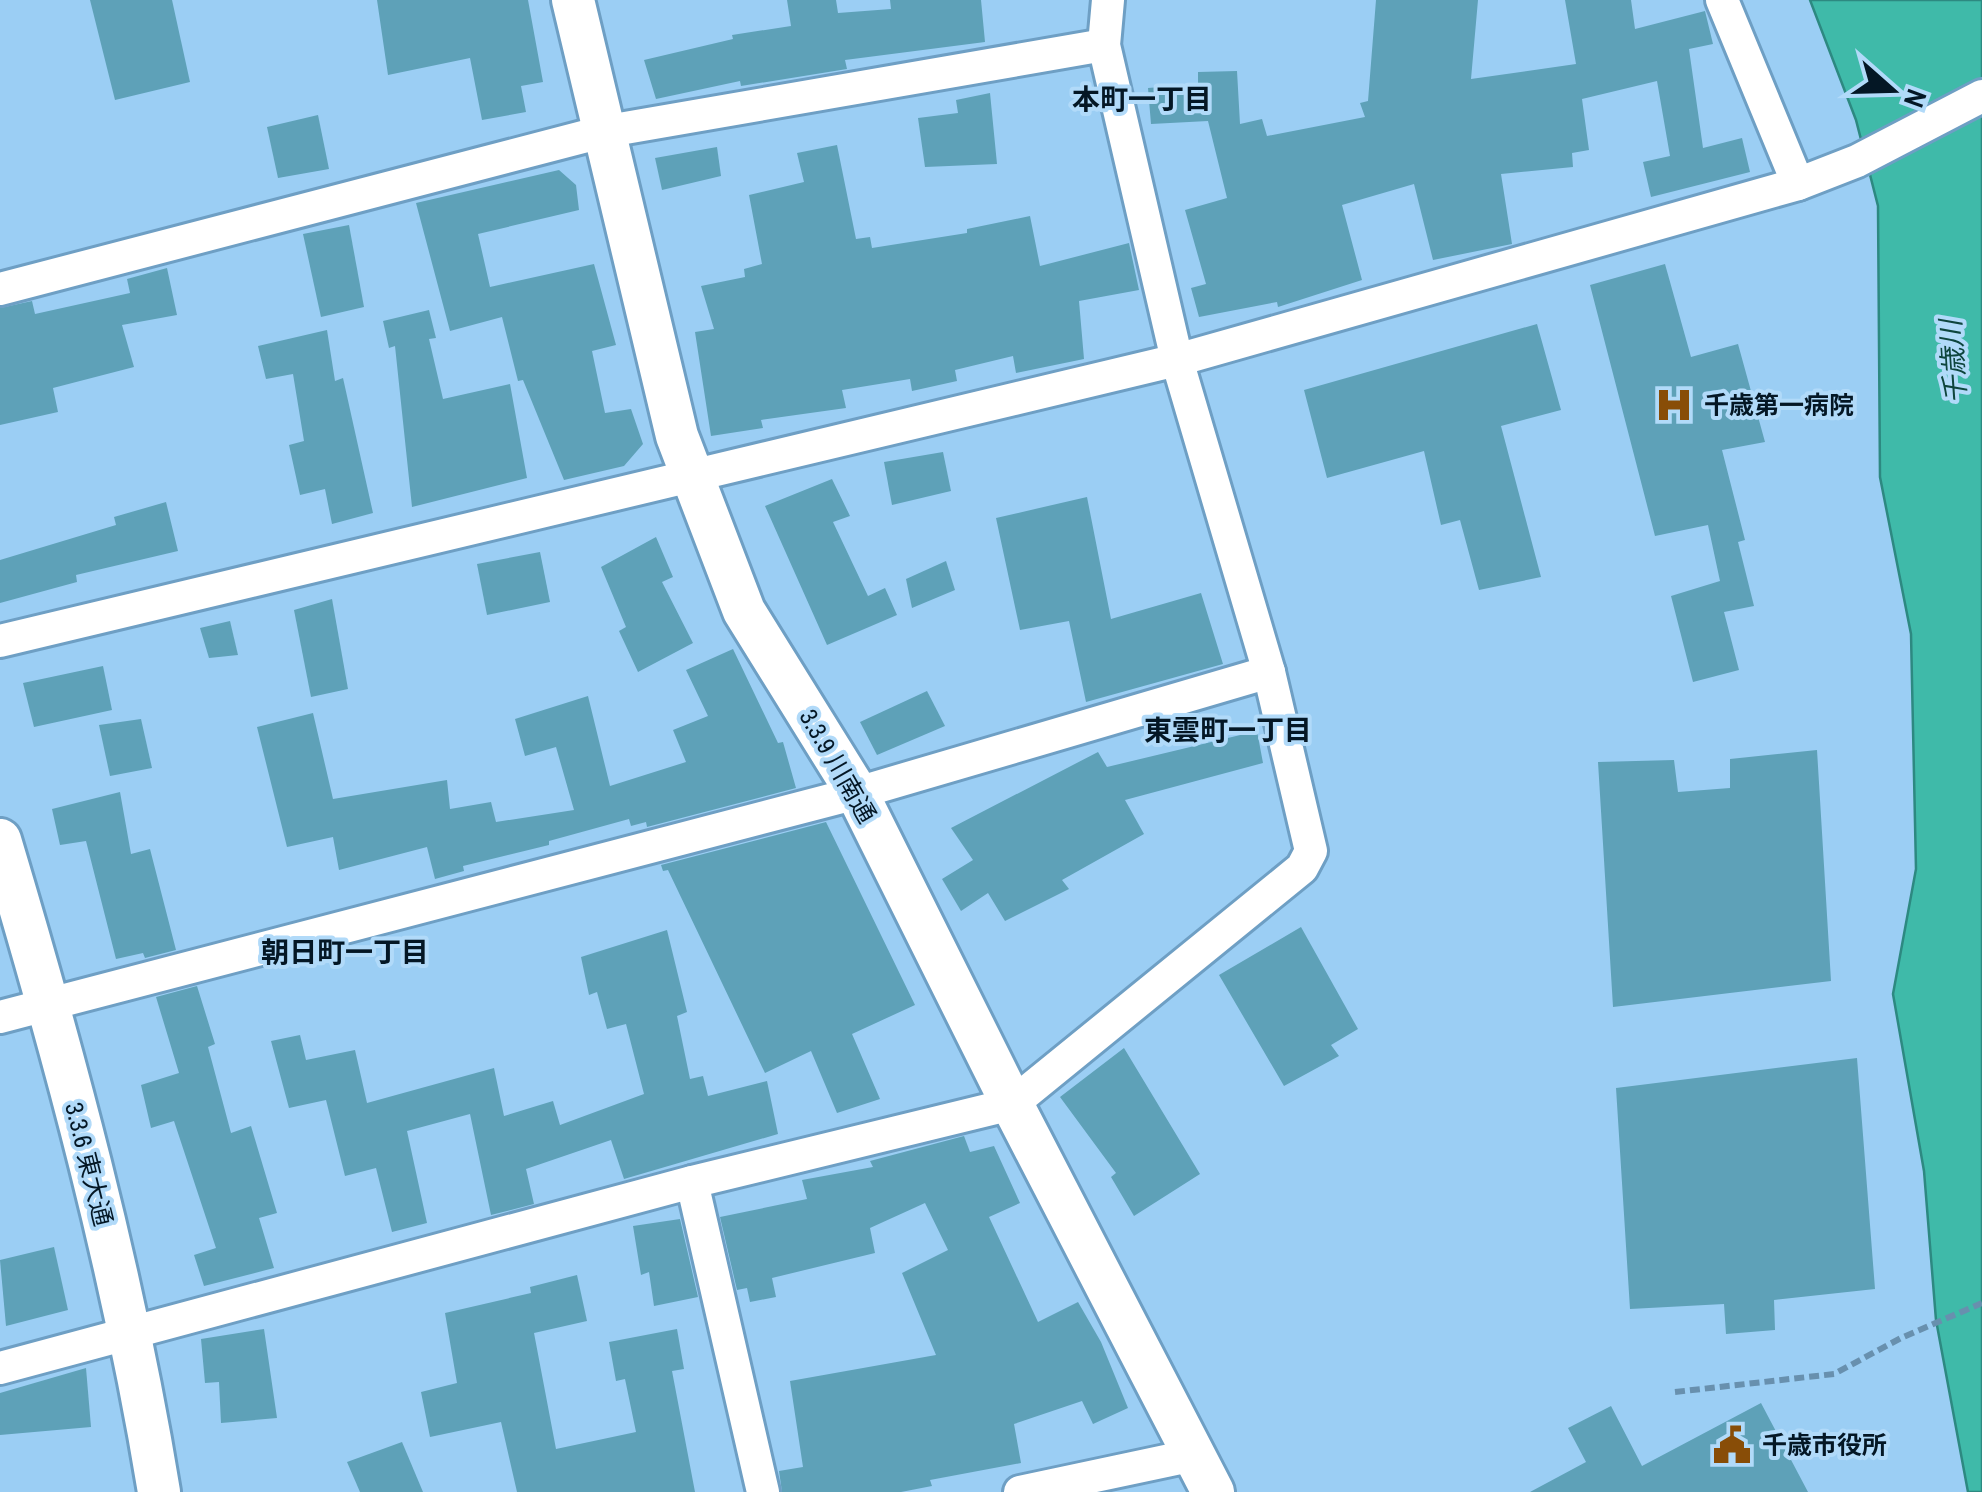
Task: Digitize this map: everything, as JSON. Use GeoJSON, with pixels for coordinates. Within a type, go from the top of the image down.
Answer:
{"type":"FeatureCollection","features":[{"type":"Feature","properties":{"kind":"street","name":"3.3.9 川南通"},"geometry":{"type":"LineString","coordinates":[[573,0],[676,436],[744,611],[857,794],[1204,1474]]}},
{"type":"Feature","properties":{"kind":"street"},"geometry":{"type":"LineString","coordinates":[[0,1368],[692,1182],[1012,1104],[1302,868],[1311,851],[1269,672],[1178,360],[1104,45],[1108,0]]}},
{"type":"Feature","properties":{"kind":"street"},"geometry":{"type":"LineString","coordinates":[[1722,0],[1798,184]]}},
{"type":"Feature","properties":{"kind":"street"},"geometry":{"type":"LineString","coordinates":[[0,289],[602,132],[1104,45]]}},
{"type":"Feature","properties":{"kind":"street"},"geometry":{"type":"LineString","coordinates":[[0,641],[1178,360],[1798,184],[1857,161],[1982,96]]}},
{"type":"Feature","properties":{"kind":"street"},"geometry":{"type":"LineString","coordinates":[[0,1017],[857,794],[1269,672]]}},
{"type":"Feature","properties":{"kind":"street","name":"3.3.6 東大通"},"geometry":{"type":"LineString","coordinates":[[0,840],[49,1004],[132,1332],[159,1492]]}},
{"type":"Feature","properties":{"kind":"street"},"geometry":{"type":"LineString","coordinates":[[692,1182],[763,1492]]}},
{"type":"Feature","properties":{"kind":"street"},"geometry":{"type":"LineString","coordinates":[[1020,1492],[1204,1474]]}},
{"type":"Feature","properties":{"kind":"path"},"geometry":{"type":"LineString","coordinates":[[1675,1392],[1834,1374],[1901,1338],[1982,1303]]}},
{"type":"Feature","properties":{"kind":"water","name":"千歳川"},"geometry":{"type":"Polygon","coordinates":[[[1810,0],[1982,0],[1982,1492],[1968,1492],[1936,1320],[1924,1171],[1893,994],[1916,869],[1911,634],[1880,477],[1878,206],[1856,120],[1810,0]]]}},
{"type":"Feature","properties":{"kind":"building"},"geometry":{"type":"Polygon","coordinates":[[[90,0],[172,0],[190,82],[115,100],[90,0]]]}},
{"type":"Feature","properties":{"kind":"building"},"geometry":{"type":"Polygon","coordinates":[[[377,0],[528,0],[543,82],[521,86],[526,112],[482,120],[470,58],[388,75],[377,0]]]}},
{"type":"Feature","properties":{"kind":"building"},"geometry":{"type":"Polygon","coordinates":[[[787,0],[836,0],[838,13],[891,9],[890,0],[981,0],[985,42],[845,60],[847,69],[741,86],[740,81],[656,99],[644,60],[733,39],[732,35],[791,26],[787,0]]]}},
{"type":"Feature","properties":{"kind":"building"},"geometry":{"type":"Polygon","coordinates":[[[1376,0],[1478,0],[1471,79],[1576,64],[1565,0],[1631,0],[1635,29],[1705,11],[1713,44],[1689,49],[1703,148],[1742,138],[1750,172],[1651,197],[1643,162],[1670,156],[1657,81],[1582,99],[1589,150],[1572,153],[1573,167],[1501,174],[1512,244],[1433,260],[1414,184],[1342,205],[1362,280],[1278,307],[1277,302],[1199,317],[1191,288],[1206,284],[1185,210],[1227,198],[1208,121],[1151,124],[1148,88],[1198,84],[1198,72],[1237,71],[1240,124],[1262,119],[1267,136],[1365,117],[1360,103],[1368,101],[1376,0]]]}},
{"type":"Feature","properties":{"kind":"building"},"geometry":{"type":"Polygon","coordinates":[[[990,93],[997,164],[925,167],[918,118],[958,113],[956,100],[990,93]]]}},
{"type":"Feature","properties":{"kind":"building"},"geometry":{"type":"Polygon","coordinates":[[[318,115],[329,169],[278,178],[267,127],[318,115]]]}},
{"type":"Feature","properties":{"kind":"building"},"geometry":{"type":"Polygon","coordinates":[[[837,145],[856,239],[870,237],[872,248],[967,233],[967,229],[1030,216],[1040,266],[1129,243],[1139,290],[1079,301],[1084,359],[1016,373],[1013,356],[955,370],[957,381],[912,391],[910,379],[842,390],[846,408],[761,420],[763,428],[711,436],[695,332],[714,329],[701,286],[745,277],[744,269],[762,264],[749,195],[804,182],[797,153],[837,145]]]}},
{"type":"Feature","properties":{"kind":"building"},"geometry":{"type":"Polygon","coordinates":[[[717,147],[721,176],[662,190],[655,158],[717,147]]]}},
{"type":"Feature","properties":{"kind":"building"},"geometry":{"type":"Polygon","coordinates":[[[559,170],[576,185],[579,210],[478,234],[490,287],[594,264],[616,345],[592,351],[605,413],[631,409],[643,444],[624,466],[564,480],[523,380],[518,381],[502,317],[450,331],[416,203],[559,170]]]}},
{"type":"Feature","properties":{"kind":"building"},"geometry":{"type":"Polygon","coordinates":[[[349,225],[364,307],[321,317],[303,234],[349,225]]]}},
{"type":"Feature","properties":{"kind":"building"},"geometry":{"type":"Polygon","coordinates":[[[1665,264],[1691,357],[1738,344],[1765,442],[1722,450],[1745,540],[1738,542],[1754,606],[1724,612],[1739,670],[1693,682],[1671,596],[1720,581],[1708,525],[1655,536],[1590,285],[1665,264]]]}},
{"type":"Feature","properties":{"kind":"building"},"geometry":{"type":"Polygon","coordinates":[[[167,268],[177,315],[122,325],[134,367],[53,388],[58,412],[0,425],[0,308],[32,301],[35,314],[130,293],[127,279],[167,268]]]}},
{"type":"Feature","properties":{"kind":"building"},"geometry":{"type":"Polygon","coordinates":[[[429,310],[436,338],[429,339],[443,399],[510,384],[527,478],[412,507],[395,346],[389,348],[383,321],[429,310]]]}},
{"type":"Feature","properties":{"kind":"building"},"geometry":{"type":"Polygon","coordinates":[[[1537,324],[1561,410],[1501,426],[1541,577],[1479,590],[1460,520],[1441,525],[1424,451],[1327,478],[1304,390],[1537,324]]]}},
{"type":"Feature","properties":{"kind":"building"},"geometry":{"type":"Polygon","coordinates":[[[327,330],[335,381],[343,378],[373,513],[332,524],[325,489],[300,495],[289,445],[304,441],[293,374],[266,379],[258,346],[327,330]]]}},
{"type":"Feature","properties":{"kind":"building"},"geometry":{"type":"Polygon","coordinates":[[[943,452],[951,491],[892,505],[884,462],[943,452]]]}},
{"type":"Feature","properties":{"kind":"building"},"geometry":{"type":"Polygon","coordinates":[[[832,479],[850,516],[833,522],[868,596],[885,588],[897,615],[827,645],[765,506],[832,479]]]}},
{"type":"Feature","properties":{"kind":"building"},"geometry":{"type":"Polygon","coordinates":[[[1087,497],[1111,619],[1201,593],[1223,664],[1086,702],[1069,621],[1020,630],[996,518],[1087,497]]]}},
{"type":"Feature","properties":{"kind":"building"},"geometry":{"type":"Polygon","coordinates":[[[166,502],[178,551],[76,575],[77,582],[0,603],[0,560],[116,525],[114,517],[166,502]]]}},
{"type":"Feature","properties":{"kind":"building"},"geometry":{"type":"Polygon","coordinates":[[[656,537],[673,577],[662,582],[693,643],[638,672],[619,631],[626,627],[601,567],[656,537]]]}},
{"type":"Feature","properties":{"kind":"building"},"geometry":{"type":"Polygon","coordinates":[[[540,552],[550,602],[487,615],[477,564],[540,552]]]}},
{"type":"Feature","properties":{"kind":"building"},"geometry":{"type":"Polygon","coordinates":[[[946,561],[955,590],[912,608],[906,579],[946,561]]]}},
{"type":"Feature","properties":{"kind":"building"},"geometry":{"type":"Polygon","coordinates":[[[332,599],[348,689],[311,697],[294,610],[332,599]]]}},
{"type":"Feature","properties":{"kind":"building"},"geometry":{"type":"Polygon","coordinates":[[[230,621],[238,655],[209,658],[200,628],[230,621]]]}},
{"type":"Feature","properties":{"kind":"building"},"geometry":{"type":"Polygon","coordinates":[[[733,649],[778,743],[783,742],[796,788],[647,827],[646,822],[631,826],[629,819],[549,841],[549,845],[463,866],[464,871],[435,879],[427,847],[339,870],[333,837],[287,847],[257,727],[313,713],[333,799],[447,780],[450,809],[491,802],[496,822],[574,810],[556,747],[525,756],[515,719],[588,696],[610,786],[686,762],[673,730],[708,716],[686,670],[733,649]]]}},
{"type":"Feature","properties":{"kind":"building"},"geometry":{"type":"Polygon","coordinates":[[[103,666],[112,710],[34,727],[23,683],[103,666]]]}},
{"type":"Feature","properties":{"kind":"building"},"geometry":{"type":"Polygon","coordinates":[[[927,691],[945,726],[877,755],[860,722],[927,691]]]}},
{"type":"Feature","properties":{"kind":"building"},"geometry":{"type":"Polygon","coordinates":[[[141,719],[152,768],[110,776],[99,725],[141,719]]]}},
{"type":"Feature","properties":{"kind":"building"},"geometry":{"type":"Polygon","coordinates":[[[1257,731],[1263,763],[1125,800],[1144,834],[1062,880],[1069,889],[1005,921],[988,893],[961,911],[942,879],[973,860],[951,828],[1098,752],[1107,767],[1257,731]]]}},
{"type":"Feature","properties":{"kind":"building"},"geometry":{"type":"Polygon","coordinates":[[[1817,750],[1831,981],[1613,1007],[1598,762],[1674,760],[1678,792],[1730,788],[1730,759],[1817,750]]]}},
{"type":"Feature","properties":{"kind":"building"},"geometry":{"type":"Polygon","coordinates":[[[120,792],[131,854],[150,849],[176,950],[145,958],[143,953],[116,959],[86,841],[60,845],[52,809],[120,792]]]}},
{"type":"Feature","properties":{"kind":"building"},"geometry":{"type":"Polygon","coordinates":[[[826,822],[915,1005],[852,1034],[880,1099],[837,1113],[811,1051],[765,1073],[668,870],[663,871],[661,865],[826,822]]]}},
{"type":"Feature","properties":{"kind":"building"},"geometry":{"type":"Polygon","coordinates":[[[1301,927],[1358,1029],[1331,1045],[1339,1056],[1284,1086],[1219,975],[1301,927]]]}},
{"type":"Feature","properties":{"kind":"building"},"geometry":{"type":"Polygon","coordinates":[[[667,930],[687,1012],[677,1016],[690,1079],[703,1076],[708,1096],[767,1081],[778,1134],[624,1179],[611,1140],[526,1169],[534,1204],[491,1215],[470,1114],[407,1131],[427,1223],[392,1232],[376,1168],[345,1176],[326,1100],[289,1108],[271,1041],[300,1035],[306,1060],[355,1050],[367,1103],[494,1068],[504,1116],[553,1101],[560,1125],[644,1094],[626,1024],[607,1029],[597,992],[589,995],[581,957],[667,930]]]}},
{"type":"Feature","properties":{"kind":"building"},"geometry":{"type":"Polygon","coordinates":[[[197,986],[215,1044],[208,1047],[231,1133],[251,1126],[277,1213],[259,1218],[274,1268],[204,1286],[194,1255],[216,1248],[174,1121],[151,1128],[141,1085],[179,1073],[156,997],[197,986]]]}},
{"type":"Feature","properties":{"kind":"building"},"geometry":{"type":"Polygon","coordinates":[[[1124,1048],[1200,1174],[1134,1216],[1111,1177],[1116,1173],[1060,1097],[1124,1048]]]}},
{"type":"Feature","properties":{"kind":"building"},"geometry":{"type":"Polygon","coordinates":[[[1857,1058],[1875,1289],[1774,1300],[1775,1330],[1726,1334],[1724,1304],[1630,1309],[1616,1088],[1857,1058]]]}},
{"type":"Feature","properties":{"kind":"building"},"geometry":{"type":"Polygon","coordinates":[[[964,1136],[970,1152],[994,1146],[1020,1203],[989,1217],[1038,1322],[1078,1302],[1101,1342],[1128,1408],[1093,1424],[1082,1401],[1014,1424],[1021,1463],[930,1480],[932,1486],[901,1492],[782,1492],[779,1471],[803,1467],[790,1381],[936,1355],[902,1273],[948,1250],[925,1203],[870,1228],[875,1253],[772,1278],[776,1297],[750,1302],[747,1288],[737,1290],[720,1217],[807,1199],[802,1180],[873,1167],[870,1161],[964,1136]]]}},
{"type":"Feature","properties":{"kind":"building"},"geometry":{"type":"Polygon","coordinates":[[[680,1219],[698,1297],[654,1306],[649,1272],[641,1275],[633,1226],[680,1219]]]}},
{"type":"Feature","properties":{"kind":"building"},"geometry":{"type":"Polygon","coordinates":[[[54,1247],[68,1310],[6,1326],[0,1260],[54,1247]]]}},
{"type":"Feature","properties":{"kind":"building"},"geometry":{"type":"Polygon","coordinates":[[[577,1275],[587,1321],[534,1333],[556,1449],[636,1432],[625,1379],[616,1381],[609,1342],[677,1329],[684,1369],[672,1371],[695,1492],[517,1492],[501,1422],[430,1437],[421,1392],[457,1383],[445,1313],[531,1293],[530,1287],[577,1275]]]}},
{"type":"Feature","properties":{"kind":"building"},"geometry":{"type":"Polygon","coordinates":[[[264,1329],[277,1418],[221,1423],[219,1382],[205,1383],[201,1339],[264,1329]]]}},
{"type":"Feature","properties":{"kind":"building"},"geometry":{"type":"Polygon","coordinates":[[[86,1368],[91,1427],[0,1435],[0,1393],[86,1368]]]}},
{"type":"Feature","properties":{"kind":"building","name":"千歳市役所"},"geometry":{"type":"Polygon","coordinates":[[[1761,1403],[1808,1492],[1530,1492],[1586,1462],[1568,1428],[1611,1406],[1642,1466],[1761,1403]]]}},
{"type":"Feature","properties":{"kind":"building"},"geometry":{"type":"Polygon","coordinates":[[[402,1442],[423,1492],[360,1492],[347,1462],[402,1442]]]}},
{"type":"Feature","properties":{"kind":"place","name":"千歳第一病院"},"geometry":{"type":"Point","coordinates":[1674,405]}},
{"type":"Feature","properties":{"kind":"place","name":"千歳市役所"},"geometry":{"type":"Point","coordinates":[1732,1445]}},
{"type":"Feature","properties":{"kind":"district","name":"本町一丁目"},"geometry":{"type":"Point","coordinates":[1142,99]}},
{"type":"Feature","properties":{"kind":"district","name":"東雲町一丁目"},"geometry":{"type":"Point","coordinates":[1228,730]}},
{"type":"Feature","properties":{"kind":"district","name":"朝日町一丁目"},"geometry":{"type":"Point","coordinates":[345,952]}}]}
